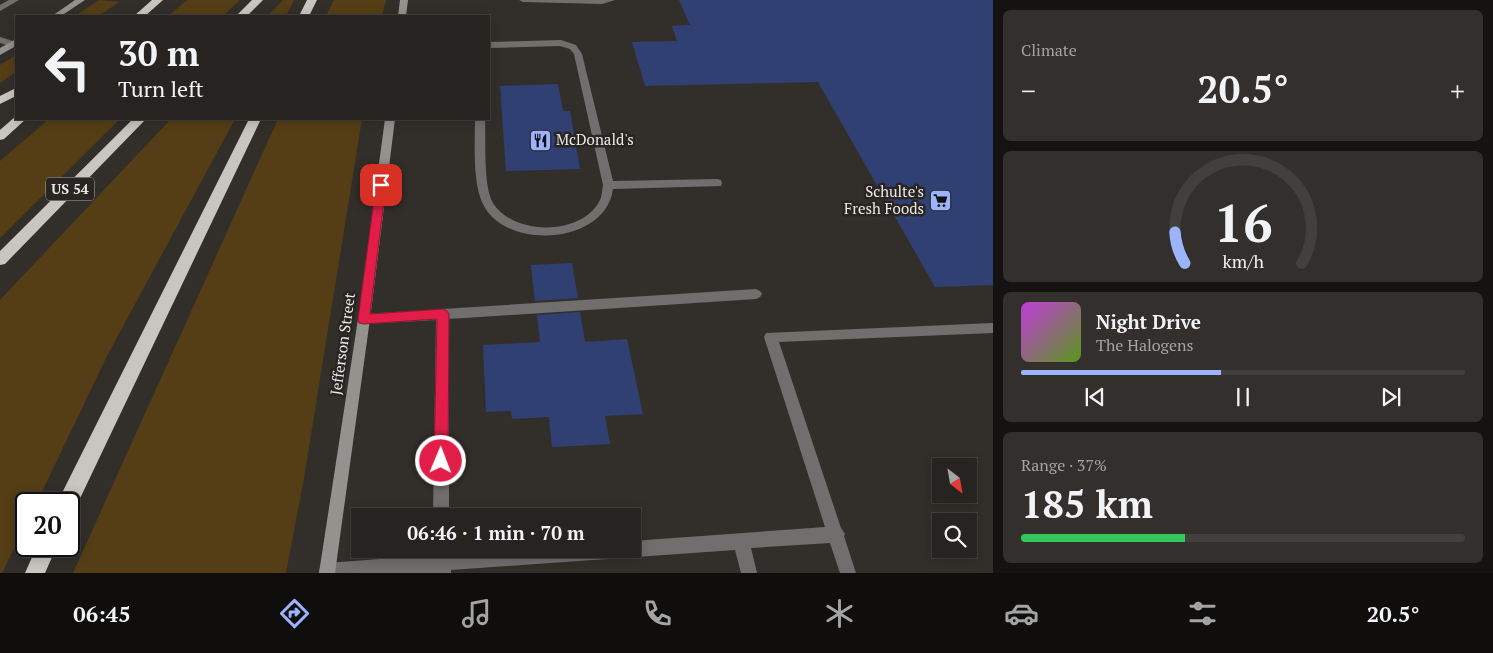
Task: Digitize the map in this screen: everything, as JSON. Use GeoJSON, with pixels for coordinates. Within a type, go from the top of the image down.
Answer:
{"type":"FeatureCollection","features":[{"type":"Feature","properties":{"kind":"highway"},"geometry":{"type":"LineString","coordinates":[[243,15],[258,0]]}},
{"type":"Feature","properties":{"kind":"highway"},"geometry":{"type":"LineString","coordinates":[[304,15],[312,0]]}},
{"type":"Feature","properties":{"kind":"highway"},"geometry":{"type":"LineString","coordinates":[[136,15],[155,2]]}},
{"type":"Feature","properties":{"kind":"highway"},"geometry":{"type":"LineString","coordinates":[[140,15],[155,2]]}},
{"type":"Feature","properties":{"kind":"highway"},"geometry":{"type":"LineString","coordinates":[[0,101],[15,92]]}},
{"type":"Feature","properties":{"kind":"highway"},"geometry":{"type":"LineString","coordinates":[[0,136],[19,120]]}},
{"type":"Feature","properties":{"kind":"highway","name":"US 54"},"geometry":{"type":"LineString","coordinates":[[0,260],[139,120]]}},
{"type":"Feature","properties":{"kind":"highway"},"geometry":{"type":"LineString","coordinates":[[73,492],[255,120]]}},
{"type":"Feature","properties":{"kind":"highway"},"geometry":{"type":"LineString","coordinates":[[35,573],[42,557]]}},
{"type":"Feature","properties":{"kind":"street"},"geometry":{"type":"LineString","coordinates":[[58,15],[81,0]]}},
{"type":"Feature","properties":{"kind":"street"},"geometry":{"type":"LineString","coordinates":[[402,15],[404,0]]}},
{"type":"Feature","properties":{"kind":"street"},"geometry":{"type":"LineString","coordinates":[[0,52],[15,43]]}},
{"type":"Feature","properties":{"kind":"street","name":"Jefferson Street"},"geometry":{"type":"LineString","coordinates":[[327,572],[364,319],[390,120]]}},
{"type":"Feature","properties":{"kind":"lane"},"geometry":{"type":"LineString","coordinates":[[0,9],[15,0]]}},
{"type":"Feature","properties":{"kind":"lane"},"geometry":{"type":"LineString","coordinates":[[523,0],[602,2],[611,0]]}},
{"type":"Feature","properties":{"kind":"lane"},"geometry":{"type":"LineString","coordinates":[[0,40],[15,43]]}},
{"type":"Feature","properties":{"kind":"lane"},"geometry":{"type":"LineString","coordinates":[[480,120],[484,191],[490,206],[503,218],[522,228],[552,232],[577,225],[596,213],[606,200],[608,186],[578,54],[573,47],[561,43],[490,46]]}},
{"type":"Feature","properties":{"kind":"lane"},"geometry":{"type":"LineString","coordinates":[[608,186],[716,183]]}},
{"type":"Feature","properties":{"kind":"lane"},"geometry":{"type":"LineString","coordinates":[[364,319],[756,294]]}},
{"type":"Feature","properties":{"kind":"lane"},"geometry":{"type":"LineString","coordinates":[[441,508],[443,314]]}},
{"type":"Feature","properties":{"kind":"lane"},"geometry":{"type":"LineString","coordinates":[[848,573],[771,337],[993,328]]}},
{"type":"Feature","properties":{"kind":"lane"},"geometry":{"type":"LineString","coordinates":[[641,548],[836,534]]}},
{"type":"Feature","properties":{"kind":"lane"},"geometry":{"type":"LineString","coordinates":[[741,541],[749,573]]}},
{"type":"Feature","properties":{"kind":"lane"},"geometry":{"type":"LineString","coordinates":[[327,572],[488,558]]}},
{"type":"Feature","properties":{"kind":"shaded area"},"geometry":{"type":"Polygon","coordinates":[[[99,0],[119,2],[100,15],[76,15],[99,0]]]}},
{"type":"Feature","properties":{"kind":"shaded area"},"geometry":{"type":"Polygon","coordinates":[[[187,0],[240,0],[224,15],[169,15],[187,0]]]}},
{"type":"Feature","properties":{"kind":"shaded area"},"geometry":{"type":"Polygon","coordinates":[[[283,0],[294,0],[286,15],[269,15],[283,0]]]}},
{"type":"Feature","properties":{"kind":"shaded area"},"geometry":{"type":"Polygon","coordinates":[[[334,0],[386,0],[382,15],[326,15],[334,0]]]}},
{"type":"Feature","properties":{"kind":"shaded area"},"geometry":{"type":"Polygon","coordinates":[[[15,56],[15,73],[0,83],[0,65],[15,56]]]}},
{"type":"Feature","properties":{"kind":"shaded area"},"geometry":{"type":"Polygon","coordinates":[[[48,120],[119,120],[0,238],[0,161],[48,120]]]}},
{"type":"Feature","properties":{"kind":"shaded area"},"geometry":{"type":"Polygon","coordinates":[[[170,120],[234,120],[108,354],[42,492],[15,492],[15,546],[2,573],[0,573],[0,300],[170,120]]]}},
{"type":"Feature","properties":{"kind":"shaded area"},"geometry":{"type":"Polygon","coordinates":[[[278,120],[362,120],[304,478],[286,573],[73,573],[278,120]]]}},
{"type":"Feature","properties":{"kind":"building"},"geometry":{"type":"Polygon","coordinates":[[[679,0],[993,0],[993,285],[935,287],[818,82],[645,86],[632,42],[677,41],[672,26],[690,25],[679,0]]]}},
{"type":"Feature","properties":{"kind":"building","name":"McDonald's"},"geometry":{"type":"Polygon","coordinates":[[[558,84],[563,111],[570,111],[580,169],[506,171],[500,86],[558,84]]]}},
{"type":"Feature","properties":{"kind":"building"},"geometry":{"type":"Polygon","coordinates":[[[572,263],[578,298],[535,301],[531,265],[572,263]]]}},
{"type":"Feature","properties":{"kind":"building"},"geometry":{"type":"Polygon","coordinates":[[[580,312],[585,342],[627,339],[643,414],[605,416],[610,444],[552,447],[549,417],[512,419],[511,411],[486,412],[483,345],[540,342],[537,315],[580,312]]]}},
{"type":"Feature","properties":{"kind":"place","name":"McDonald's"},"geometry":{"type":"Point","coordinates":[540,140]}},
{"type":"Feature","properties":{"kind":"place","name":"Schulte's Fresh Foods"},"geometry":{"type":"Point","coordinates":[940,201]}},
{"type":"Feature","properties":{"kind":"route"},"geometry":{"type":"LineString","coordinates":[[381,185],[364,319],[443,314],[441,461]]}}]}
